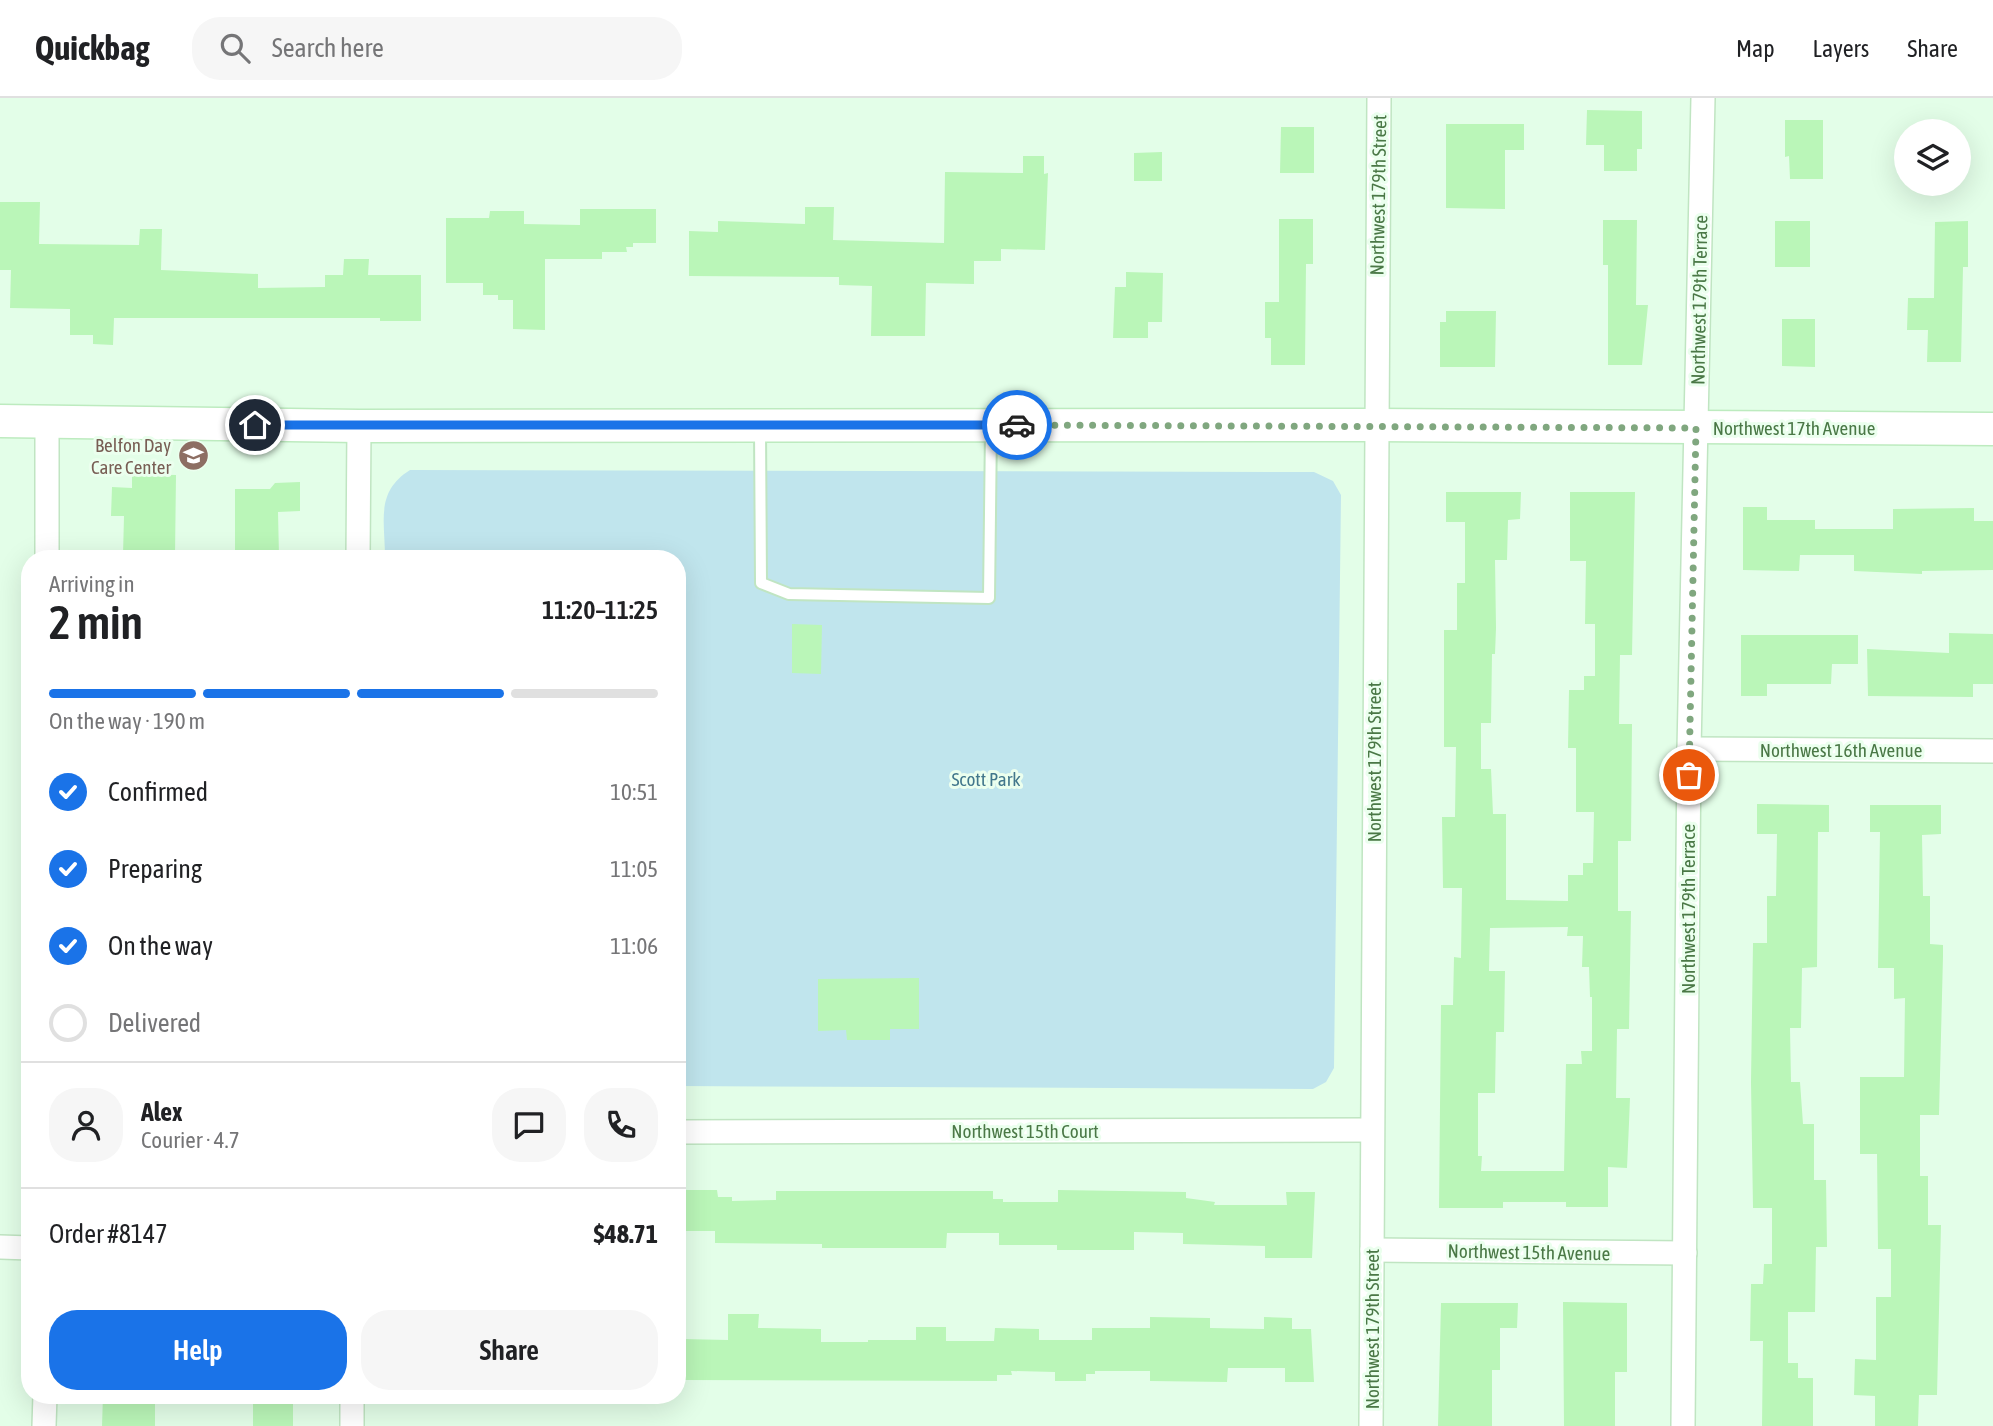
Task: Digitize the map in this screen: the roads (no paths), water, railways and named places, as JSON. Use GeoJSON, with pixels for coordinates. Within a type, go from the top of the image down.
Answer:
{"type":"FeatureCollection","features":[{"type":"Feature","properties":{"kind":"street","name":"Northwest 179th Street"},"geometry":{"type":"LineString","coordinates":[[1371,1426],[1379,98]]}},
{"type":"Feature","properties":{"kind":"street","name":"Northwest 179th Terrace"},"geometry":{"type":"LineString","coordinates":[[1683,1426],[1689,749],[1703,98]]}},
{"type":"Feature","properties":{"kind":"street","name":"Northwest 17th Avenue"},"geometry":{"type":"LineString","coordinates":[[0,421],[359,426],[1376,425],[1993,429]]}},
{"type":"Feature","properties":{"kind":"street"},"geometry":{"type":"LineString","coordinates":[[47,422],[47,550]]}},
{"type":"Feature","properties":{"kind":"street"},"geometry":{"type":"LineString","coordinates":[[358,550],[359,426]]}},
{"type":"Feature","properties":{"kind":"street","name":"Northwest 16th Avenue"},"geometry":{"type":"LineString","coordinates":[[1689,749],[1993,751]]}},
{"type":"Feature","properties":{"kind":"street","name":"Northwest 15th Court"},"geometry":{"type":"LineString","coordinates":[[686,1132],[1373,1130]]}},
{"type":"Feature","properties":{"kind":"street"},"geometry":{"type":"LineString","coordinates":[[0,1247],[21,1248]]}},
{"type":"Feature","properties":{"kind":"street","name":"Northwest 15th Avenue"},"geometry":{"type":"LineString","coordinates":[[1372,1250],[1685,1253]]}},
{"type":"Feature","properties":{"kind":"street"},"geometry":{"type":"LineString","coordinates":[[44,1426],[45,1404]]}},
{"type":"Feature","properties":{"kind":"street"},"geometry":{"type":"LineString","coordinates":[[352,1404],[352,1426]]}},
{"type":"Feature","properties":{"kind":"lane"},"geometry":{"type":"LineString","coordinates":[[760,426],[761,583],[789,594],[989,598],[991,425]]}},
{"type":"Feature","properties":{"kind":"place","name":"Belfon Day Care Center"},"geometry":{"type":"Point","coordinates":[194,456]}},
{"type":"Feature","properties":{"kind":"park label","name":"Scott Park"},"geometry":{"type":"Point","coordinates":[986,779]}}]}
